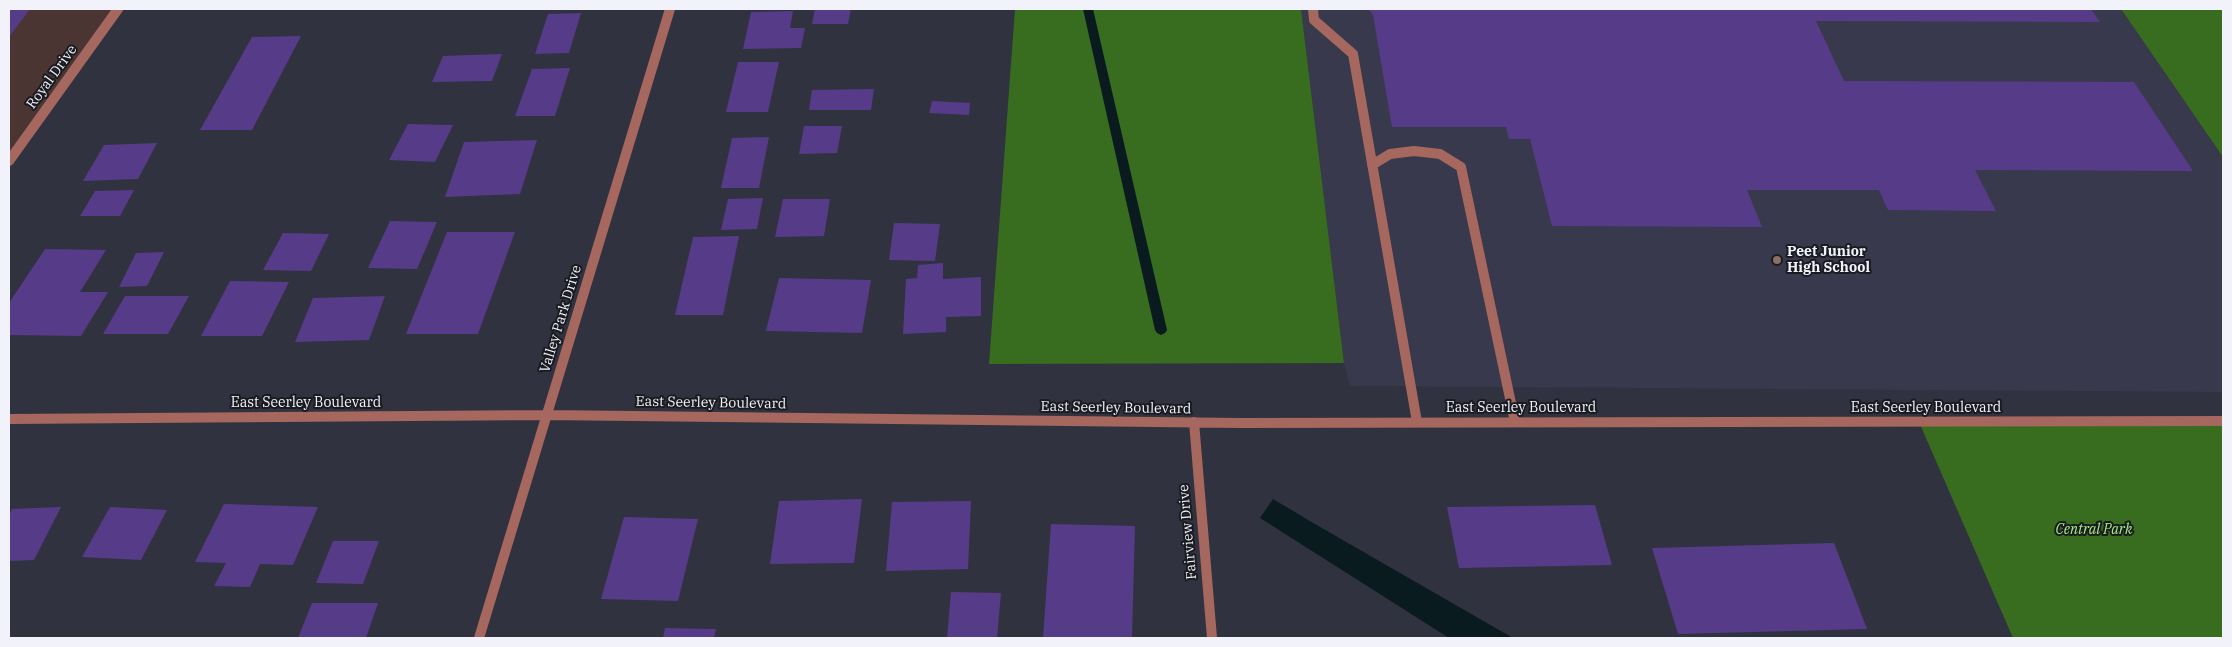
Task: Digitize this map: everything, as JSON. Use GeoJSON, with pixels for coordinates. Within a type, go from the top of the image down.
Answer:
{"type":"FeatureCollection","features":[{"type":"Feature","properties":{"kind":"street","name":"Royal Drive"},"geometry":{"type":"LineString","coordinates":[[9,161],[118,9]]}},
{"type":"Feature","properties":{"kind":"street","name":"Valley Park Drive"},"geometry":{"type":"LineString","coordinates":[[479,638],[670,9]]}},
{"type":"Feature","properties":{"kind":"street"},"geometry":{"type":"LineString","coordinates":[[1313,9],[1314,20],[1353,54],[1417,422]]}},
{"type":"Feature","properties":{"kind":"street"},"geometry":{"type":"LineString","coordinates":[[1372,165],[1390,154],[1414,151],[1440,154],[1461,167],[1516,422]]}},
{"type":"Feature","properties":{"kind":"street","name":"East Seerley Boulevard"},"geometry":{"type":"LineString","coordinates":[[9,419],[546,416],[1194,422],[2223,421]]}},
{"type":"Feature","properties":{"kind":"street","name":"Fairview Drive"},"geometry":{"type":"LineString","coordinates":[[1194,422],[1212,638]]}},
{"type":"Feature","properties":{"kind":"shaded area"},"geometry":{"type":"Polygon","coordinates":[[[9,9],[118,9],[9,161],[9,9]]]}},
{"type":"Feature","properties":{"kind":"shaded area","name":"Peet Junior High School"},"geometry":{"type":"Polygon","coordinates":[[[1301,9],[2121,9],[2223,157],[2223,392],[1350,386],[1344,363],[1301,9]]]}},
{"type":"Feature","properties":{"kind":"shaded area"},"geometry":{"type":"Polygon","coordinates":[[[1273,499],[1513,638],[1449,638],[1260,518],[1273,499]]]}},
{"type":"Feature","properties":{"kind":"green space"},"geometry":{"type":"Polygon","coordinates":[[[1015,9],[1301,9],[1344,363],[989,364],[1015,9]]]}},
{"type":"Feature","properties":{"kind":"green space"},"geometry":{"type":"Polygon","coordinates":[[[2121,9],[2223,9],[2223,157],[2121,9]]]}},
{"type":"Feature","properties":{"kind":"green space","name":"Central Park"},"geometry":{"type":"Polygon","coordinates":[[[2223,421],[2223,638],[2013,638],[1919,422],[2223,421]]]}},
{"type":"Feature","properties":{"kind":"building"},"geometry":{"type":"Polygon","coordinates":[[[9,9],[30,9],[9,37],[9,9]]]}},
{"type":"Feature","properties":{"kind":"building"},"geometry":{"type":"Polygon","coordinates":[[[815,9],[851,9],[848,24],[812,24],[815,9]]]}},
{"type":"Feature","properties":{"kind":"building"},"geometry":{"type":"Polygon","coordinates":[[[1368,9],[2091,9],[2100,22],[1816,21],[1844,81],[2134,82],[2193,171],[1975,170],[1996,211],[1888,210],[1879,190],[1747,190],[1762,227],[1552,226],[1530,139],[1509,139],[1506,127],[1392,127],[1373,15],[1368,9]]]}},
{"type":"Feature","properties":{"kind":"building"},"geometry":{"type":"Polygon","coordinates":[[[793,11],[790,28],[805,28],[801,48],[743,49],[751,12],[793,11]]]}},
{"type":"Feature","properties":{"kind":"building"},"geometry":{"type":"Polygon","coordinates":[[[581,13],[569,53],[535,54],[548,14],[581,13]]]}},
{"type":"Feature","properties":{"kind":"building"},"geometry":{"type":"Polygon","coordinates":[[[301,36],[252,130],[200,130],[252,37],[301,36]]]}},
{"type":"Feature","properties":{"kind":"building"},"geometry":{"type":"Polygon","coordinates":[[[502,54],[492,81],[432,82],[443,56],[502,54]]]}},
{"type":"Feature","properties":{"kind":"building"},"geometry":{"type":"Polygon","coordinates":[[[738,62],[779,62],[768,112],[726,112],[738,62]]]}},
{"type":"Feature","properties":{"kind":"building"},"geometry":{"type":"Polygon","coordinates":[[[570,68],[555,116],[515,116],[532,69],[570,68]]]}},
{"type":"Feature","properties":{"kind":"building"},"geometry":{"type":"Polygon","coordinates":[[[874,89],[871,110],[809,110],[812,90],[874,89]]]}},
{"type":"Feature","properties":{"kind":"building"},"geometry":{"type":"Polygon","coordinates":[[[932,101],[970,103],[969,115],[929,113],[932,101]]]}},
{"type":"Feature","properties":{"kind":"building"},"geometry":{"type":"Polygon","coordinates":[[[408,124],[453,125],[435,162],[389,160],[408,124]]]}},
{"type":"Feature","properties":{"kind":"building"},"geometry":{"type":"Polygon","coordinates":[[[804,126],[842,126],[837,153],[799,154],[804,126]]]}},
{"type":"Feature","properties":{"kind":"building"},"geometry":{"type":"Polygon","coordinates":[[[769,137],[759,188],[721,188],[732,138],[769,137]]]}},
{"type":"Feature","properties":{"kind":"building"},"geometry":{"type":"Polygon","coordinates":[[[537,140],[520,194],[445,197],[464,142],[537,140]]]}},
{"type":"Feature","properties":{"kind":"building"},"geometry":{"type":"Polygon","coordinates":[[[157,143],[138,179],[83,181],[104,145],[157,143]]]}},
{"type":"Feature","properties":{"kind":"building"},"geometry":{"type":"Polygon","coordinates":[[[134,190],[120,216],[80,216],[95,191],[134,190]]]}},
{"type":"Feature","properties":{"kind":"building"},"geometry":{"type":"Polygon","coordinates":[[[763,198],[757,229],[721,230],[728,199],[763,198]]]}},
{"type":"Feature","properties":{"kind":"building"},"geometry":{"type":"Polygon","coordinates":[[[783,199],[830,199],[824,236],[775,237],[783,199]]]}},
{"type":"Feature","properties":{"kind":"building"},"geometry":{"type":"Polygon","coordinates":[[[390,221],[437,222],[417,269],[368,268],[390,221]]]}},
{"type":"Feature","properties":{"kind":"building"},"geometry":{"type":"Polygon","coordinates":[[[894,223],[940,224],[935,261],[889,260],[894,223]]]}},
{"type":"Feature","properties":{"kind":"building"},"geometry":{"type":"Polygon","coordinates":[[[447,232],[515,232],[478,334],[406,334],[447,232]]]}},
{"type":"Feature","properties":{"kind":"building"},"geometry":{"type":"Polygon","coordinates":[[[283,233],[329,234],[311,271],[263,270],[283,233]]]}},
{"type":"Feature","properties":{"kind":"building"},"geometry":{"type":"Polygon","coordinates":[[[739,236],[723,315],[675,315],[693,237],[739,236]]]}},
{"type":"Feature","properties":{"kind":"building"},"geometry":{"type":"Polygon","coordinates":[[[45,249],[106,250],[80,292],[108,292],[81,336],[9,335],[9,303],[45,249]]]}},
{"type":"Feature","properties":{"kind":"building"},"geometry":{"type":"Polygon","coordinates":[[[164,252],[147,286],[119,287],[136,253],[164,252]]]}},
{"type":"Feature","properties":{"kind":"building"},"geometry":{"type":"Polygon","coordinates":[[[943,263],[943,279],[981,277],[981,316],[946,317],[946,332],[903,334],[906,279],[917,278],[918,265],[943,263]]]}},
{"type":"Feature","properties":{"kind":"building"},"geometry":{"type":"Polygon","coordinates":[[[779,278],[871,280],[862,333],[766,331],[779,278]]]}},
{"type":"Feature","properties":{"kind":"building"},"geometry":{"type":"Polygon","coordinates":[[[230,281],[289,282],[262,336],[201,336],[230,281]]]}},
{"type":"Feature","properties":{"kind":"building"},"geometry":{"type":"Polygon","coordinates":[[[125,296],[189,296],[168,334],[103,334],[125,296]]]}},
{"type":"Feature","properties":{"kind":"building"},"geometry":{"type":"Polygon","coordinates":[[[385,296],[369,340],[295,342],[313,298],[385,296]]]}},
{"type":"Feature","properties":{"kind":"building"},"geometry":{"type":"Polygon","coordinates":[[[862,499],[854,563],[770,564],[779,501],[862,499]]]}},
{"type":"Feature","properties":{"kind":"building"},"geometry":{"type":"Polygon","coordinates":[[[971,501],[968,569],[886,571],[892,502],[971,501]]]}},
{"type":"Feature","properties":{"kind":"building"},"geometry":{"type":"Polygon","coordinates":[[[224,504],[318,507],[293,565],[260,564],[250,587],[214,586],[226,563],[195,562],[224,504]]]}},
{"type":"Feature","properties":{"kind":"building"},"geometry":{"type":"Polygon","coordinates":[[[1595,505],[1612,565],[1459,568],[1447,507],[1595,505]]]}},
{"type":"Feature","properties":{"kind":"building"},"geometry":{"type":"Polygon","coordinates":[[[61,507],[34,560],[9,561],[9,515],[12,509],[61,507]]]}},
{"type":"Feature","properties":{"kind":"building"},"geometry":{"type":"Polygon","coordinates":[[[110,507],[167,510],[141,560],[82,557],[110,507]]]}},
{"type":"Feature","properties":{"kind":"building"},"geometry":{"type":"Polygon","coordinates":[[[624,517],[698,519],[678,601],[601,599],[624,517]]]}},
{"type":"Feature","properties":{"kind":"building"},"geometry":{"type":"Polygon","coordinates":[[[1051,524],[1135,526],[1132,638],[1043,638],[1051,524]]]}},
{"type":"Feature","properties":{"kind":"building"},"geometry":{"type":"Polygon","coordinates":[[[333,541],[379,541],[363,584],[316,583],[333,541]]]}},
{"type":"Feature","properties":{"kind":"building"},"geometry":{"type":"Polygon","coordinates":[[[1834,543],[1867,629],[1678,634],[1652,548],[1834,543]]]}},
{"type":"Feature","properties":{"kind":"building"},"geometry":{"type":"Polygon","coordinates":[[[951,592],[1001,593],[997,638],[947,638],[951,592]]]}},
{"type":"Feature","properties":{"kind":"building"},"geometry":{"type":"Polygon","coordinates":[[[312,603],[378,603],[366,638],[298,638],[312,603]]]}},
{"type":"Feature","properties":{"kind":"building"},"geometry":{"type":"Polygon","coordinates":[[[665,628],[716,629],[714,638],[663,638],[665,628]]]}},
{"type":"Feature","properties":{"kind":"waterway"},"geometry":{"type":"LineString","coordinates":[[1088,9],[1161,330]]}},
{"type":"Feature","properties":{"kind":"place","name":"Peet Junior High School"},"geometry":{"type":"Point","coordinates":[1777,260]}}]}
